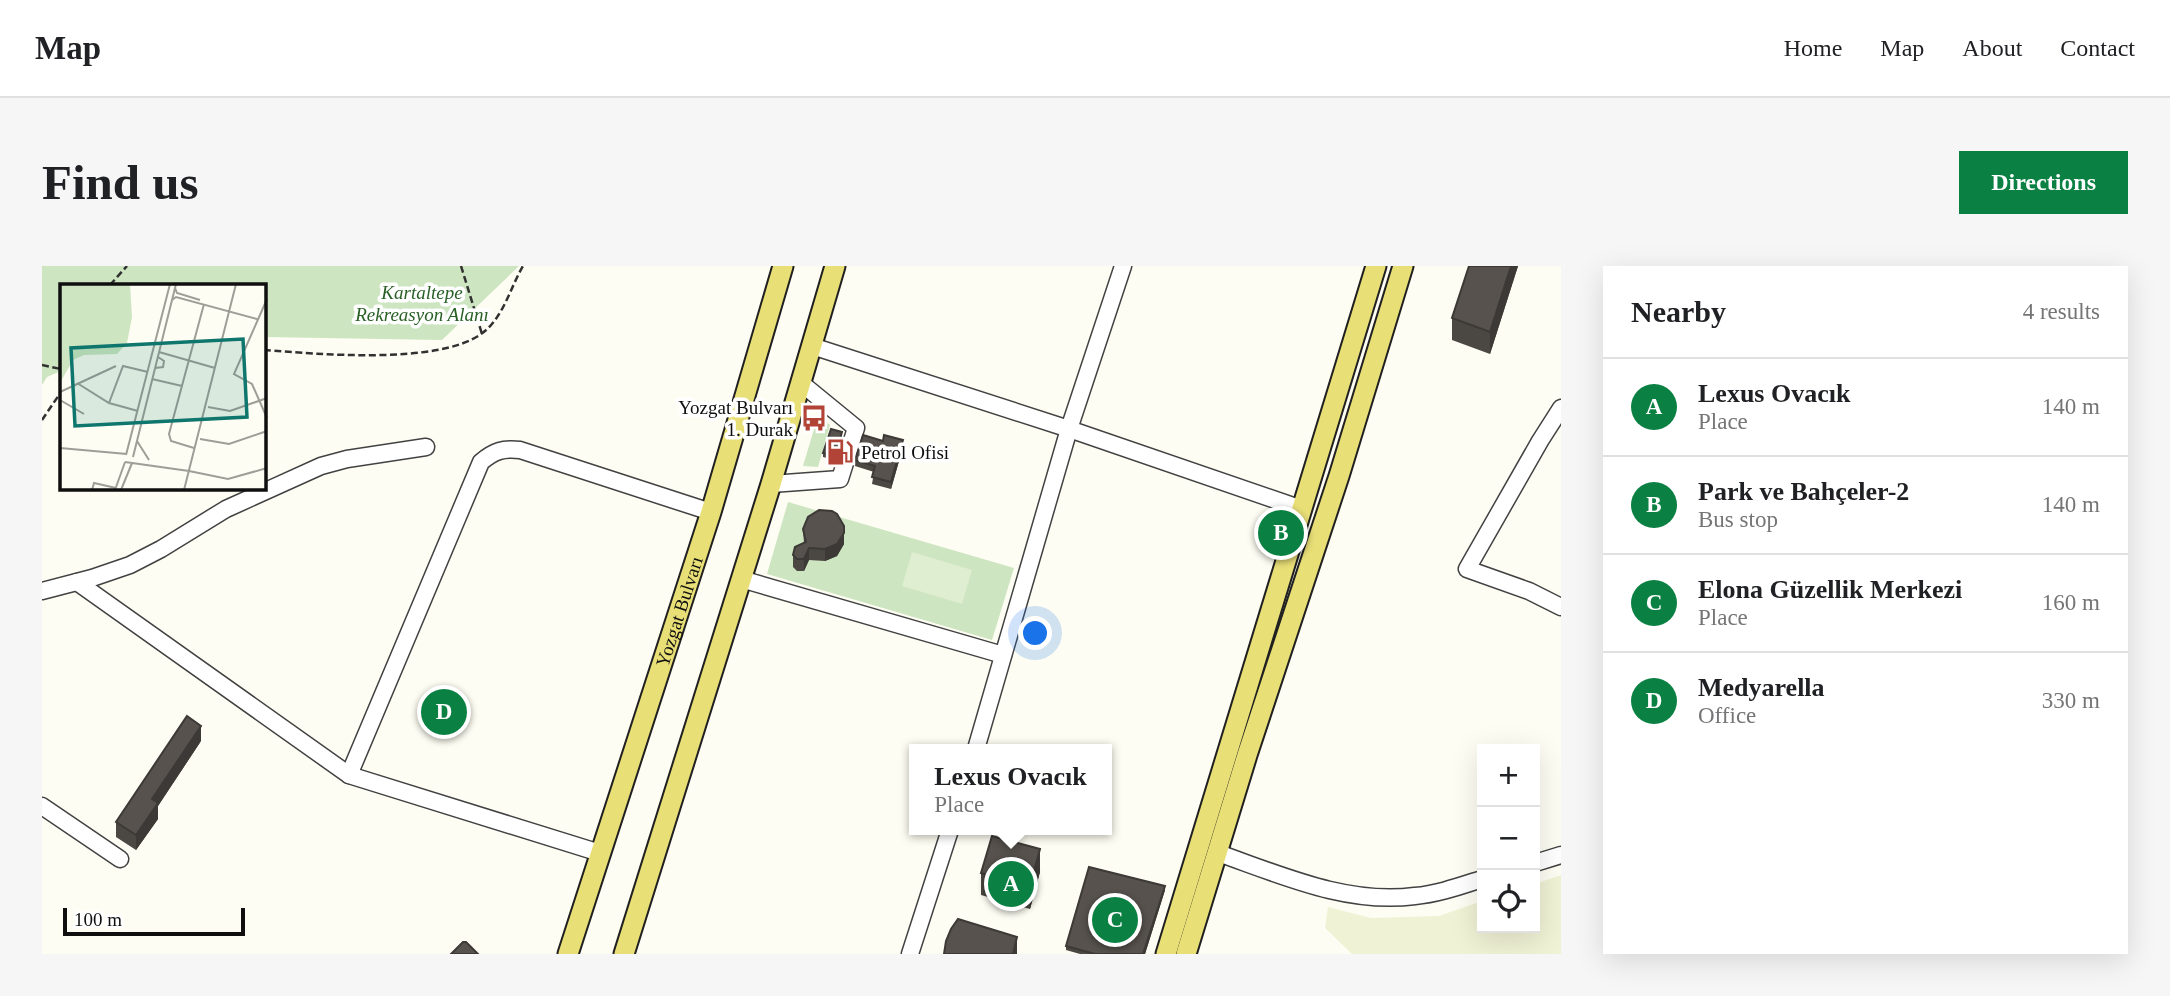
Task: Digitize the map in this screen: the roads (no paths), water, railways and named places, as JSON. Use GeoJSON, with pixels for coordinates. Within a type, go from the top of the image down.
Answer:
{"type":"FeatureCollection","features":[{"type":"Feature","properties":{"kind":"main road","name":"Yozgat Bulvarı"},"geometry":{"type":"LineString","coordinates":[[568,954],[711,512],[783,266]]}},
{"type":"Feature","properties":{"kind":"main road"},"geometry":{"type":"LineString","coordinates":[[624,954],[771,484],[835,266]]}},
{"type":"Feature","properties":{"kind":"main road"},"geometry":{"type":"LineString","coordinates":[[1166,954],[1376,266]]}},
{"type":"Feature","properties":{"kind":"main road"},"geometry":{"type":"LineString","coordinates":[[1186,954],[1247,755],[1339,476],[1403,266]]}},
{"type":"Feature","properties":{"kind":"street"},"geometry":{"type":"LineString","coordinates":[[977,744],[1069,429],[1123,266]]}},
{"type":"Feature","properties":{"kind":"street"},"geometry":{"type":"LineString","coordinates":[[811,346],[1069,429],[1302,509]]}},
{"type":"Feature","properties":{"kind":"street"},"geometry":{"type":"LineString","coordinates":[[771,484],[841,479],[856,428],[801,383]]}},
{"type":"Feature","properties":{"kind":"street"},"geometry":{"type":"LineString","coordinates":[[1561,408],[1467,569],[1529,591],[1561,607]]}},
{"type":"Feature","properties":{"kind":"street"},"geometry":{"type":"LineString","coordinates":[[42,591],[130,565],[226,509],[321,466],[366,455],[426,447]]}},
{"type":"Feature","properties":{"kind":"street"},"geometry":{"type":"LineString","coordinates":[[349,775],[481,462],[492,453],[505,448],[520,450],[711,512]]}},
{"type":"Feature","properties":{"kind":"street"},"geometry":{"type":"LineString","coordinates":[[741,579],[1003,655]]}},
{"type":"Feature","properties":{"kind":"street"},"geometry":{"type":"LineString","coordinates":[[77,582],[349,775],[600,853]]}},
{"type":"Feature","properties":{"kind":"street"},"geometry":{"type":"LineString","coordinates":[[42,806],[120,859]]}},
{"type":"Feature","properties":{"kind":"street"},"geometry":{"type":"LineString","coordinates":[[910,954],[948,835]]}},
{"type":"Feature","properties":{"kind":"street"},"geometry":{"type":"LineString","coordinates":[[1218,853],[1318,887],[1368,897],[1416,896],[1477,880]]}},
{"type":"Feature","properties":{"kind":"street"},"geometry":{"type":"LineString","coordinates":[[1540,861],[1561,855]]}},
{"type":"Feature","properties":{"kind":"place","name":"Yozgat Bulvarı 1. Durak"},"geometry":{"type":"Point","coordinates":[814,418]}},
{"type":"Feature","properties":{"kind":"place","name":"Petrol Ofisi"},"geometry":{"type":"Point","coordinates":[840,452]}},
{"type":"Feature","properties":{"kind":"place","name":"Park ve Bahçeler-2"},"geometry":{"type":"Point","coordinates":[1281,533]}},
{"type":"Feature","properties":{"kind":"place","name":"Medyarella"},"geometry":{"type":"Point","coordinates":[444,712]}},
{"type":"Feature","properties":{"kind":"place","name":"Lexus Ovacık"},"geometry":{"type":"Point","coordinates":[1011,884]}},
{"type":"Feature","properties":{"kind":"place","name":"Elona Güzellik Merkezi"},"geometry":{"type":"Point","coordinates":[1115,920]}},
{"type":"Feature","properties":{"kind":"park label","name":"Kartaltepe Rekreasyon Alanı"},"geometry":{"type":"Point","coordinates":[422,303]}}]}
